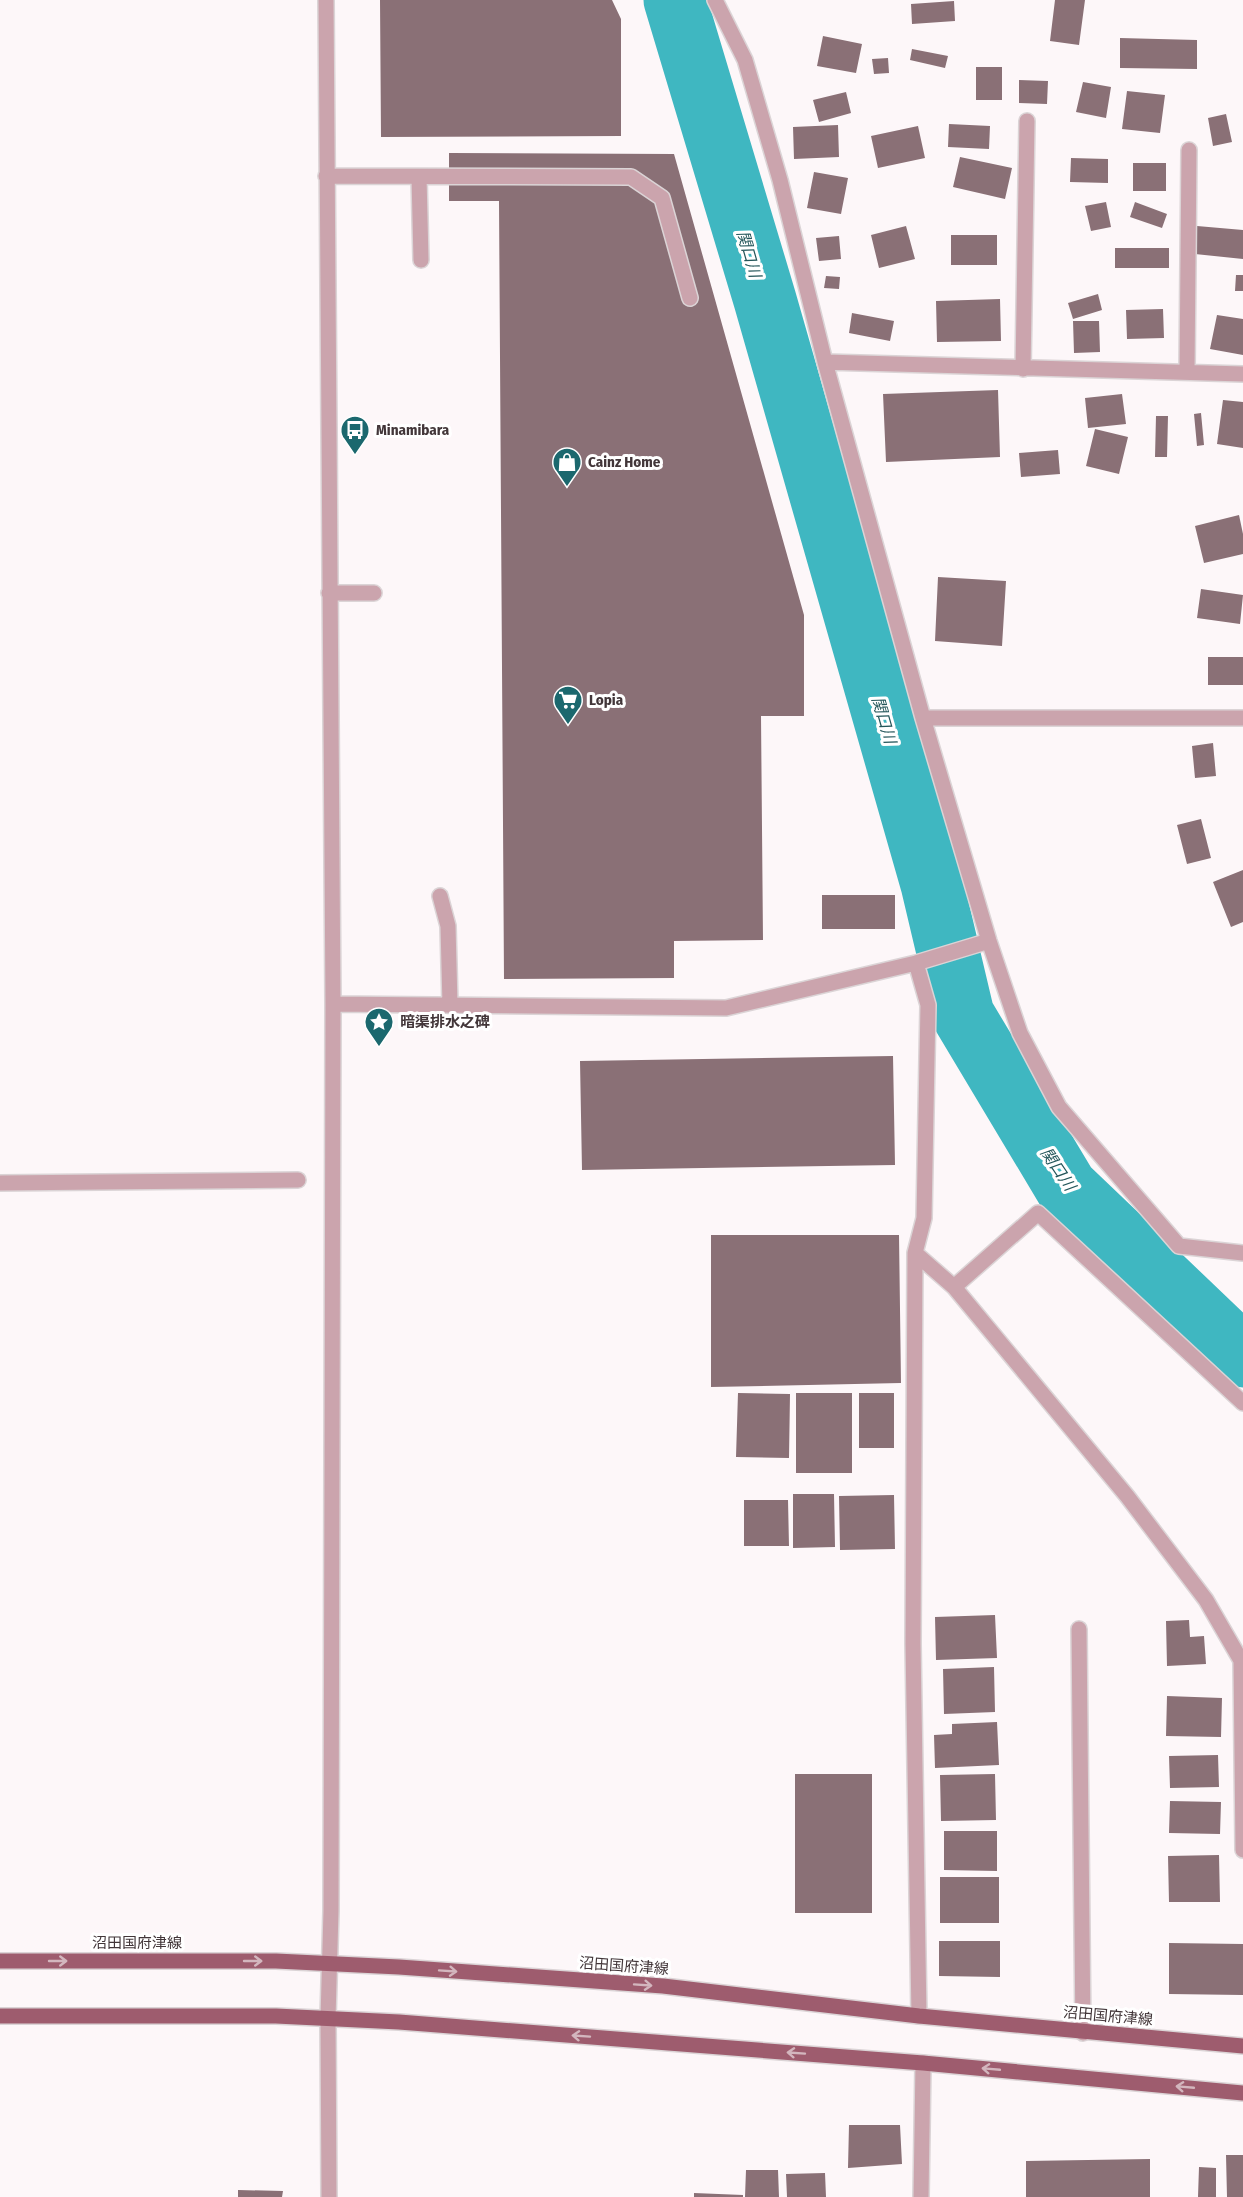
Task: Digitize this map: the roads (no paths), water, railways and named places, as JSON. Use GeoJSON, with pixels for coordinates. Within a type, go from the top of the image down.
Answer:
{"type":"FeatureCollection","features":[{"type":"Feature","properties":{"kind":"main road","name":"沼田国府津線"},"geometry":{"type":"LineString","coordinates":[[0,1961],[276,1961],[663,1986],[1083,2033],[1243,2046]]}},
{"type":"Feature","properties":{"kind":"main road"},"geometry":{"type":"LineString","coordinates":[[0,2016],[328,2018],[923,2063],[1243,2093]]}},
{"type":"Feature","properties":{"kind":"street"},"geometry":{"type":"LineString","coordinates":[[326,0],[333,1004],[329,2197]]}},
{"type":"Feature","properties":{"kind":"street"},"geometry":{"type":"LineString","coordinates":[[715,0],[745,60],[780,180],[825,362],[923,718],[989,941],[1020,1033],[1059,1107],[1179,1246],[1243,1253]]}},
{"type":"Feature","properties":{"kind":"street"},"geometry":{"type":"LineString","coordinates":[[1023,369],[1027,121]]}},
{"type":"Feature","properties":{"kind":"street"},"geometry":{"type":"LineString","coordinates":[[1187,372],[1189,150]]}},
{"type":"Feature","properties":{"kind":"street"},"geometry":{"type":"LineString","coordinates":[[326,176],[631,177],[662,198],[690,298]]}},
{"type":"Feature","properties":{"kind":"street"},"geometry":{"type":"LineString","coordinates":[[419,177],[421,260]]}},
{"type":"Feature","properties":{"kind":"street"},"geometry":{"type":"LineString","coordinates":[[825,362],[1243,374]]}},
{"type":"Feature","properties":{"kind":"street"},"geometry":{"type":"LineString","coordinates":[[329,593],[374,593]]}},
{"type":"Feature","properties":{"kind":"street"},"geometry":{"type":"LineString","coordinates":[[923,718],[1243,718]]}},
{"type":"Feature","properties":{"kind":"street"},"geometry":{"type":"LineString","coordinates":[[440,896],[448,926],[450,1005]]}},
{"type":"Feature","properties":{"kind":"street"},"geometry":{"type":"LineString","coordinates":[[333,1004],[726,1008],[916,963],[989,941]]}},
{"type":"Feature","properties":{"kind":"street"},"geometry":{"type":"LineString","coordinates":[[916,963],[928,1005],[924,1218],[915,1253],[913,1644],[919,2016]]}},
{"type":"Feature","properties":{"kind":"street"},"geometry":{"type":"LineString","coordinates":[[0,1183],[298,1180]]}},
{"type":"Feature","properties":{"kind":"street"},"geometry":{"type":"LineString","coordinates":[[954,1287],[1038,1213],[1243,1403]]}},
{"type":"Feature","properties":{"kind":"street"},"geometry":{"type":"LineString","coordinates":[[915,1253],[954,1287],[1127,1496],[1206,1600],[1242,1662],[1243,1850]]}},
{"type":"Feature","properties":{"kind":"street"},"geometry":{"type":"LineString","coordinates":[[1079,1629],[1083,2033]]}},
{"type":"Feature","properties":{"kind":"street"},"geometry":{"type":"LineString","coordinates":[[921,2197],[923,2063]]}},
{"type":"Feature","properties":{"kind":"waterway","name":"関口川"},"geometry":{"type":"LineString","coordinates":[[675,0],[765,300],[932,884],[963,1015],[1066,1187],[1243,1356]]}},
{"type":"Feature","properties":{"kind":"place","name":"Minamibara"},"geometry":{"type":"Point","coordinates":[355,456]}},
{"type":"Feature","properties":{"kind":"place","name":"Cainz Home"},"geometry":{"type":"Point","coordinates":[567,488]}},
{"type":"Feature","properties":{"kind":"place","name":"Lopia"},"geometry":{"type":"Point","coordinates":[568,726]}},
{"type":"Feature","properties":{"kind":"place","name":"暗渠排水之碑"},"geometry":{"type":"Point","coordinates":[379,1048]}}]}
